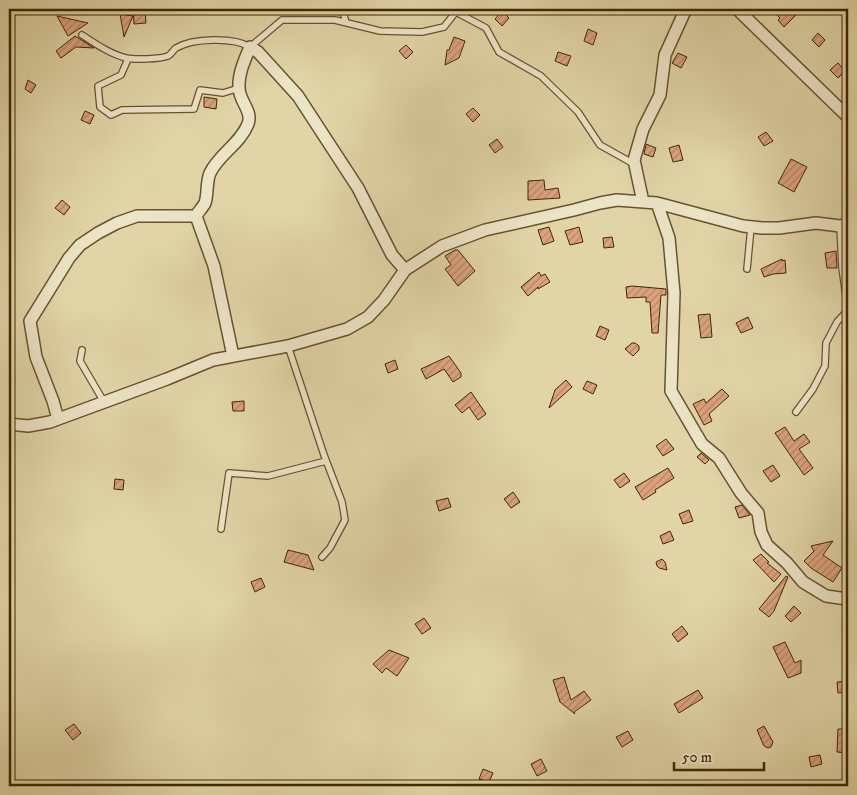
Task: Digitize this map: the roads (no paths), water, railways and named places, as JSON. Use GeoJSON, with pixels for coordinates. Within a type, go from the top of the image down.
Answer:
{"type":"FeatureCollection","features":[{"type":"Feature","properties":{"kind":"street"},"geometry":{"type":"LineString","coordinates":[[643,202],[634,160],[643,129],[660,95],[665,55],[684,13],[688,9]]}},
{"type":"Feature","properties":{"kind":"street"},"geometry":{"type":"LineString","coordinates":[[737,9],[848,117]]}},
{"type":"Feature","properties":{"kind":"street"},"geometry":{"type":"LineString","coordinates":[[196,216],[205,202],[210,174],[219,159],[236,141],[248,123],[248,110],[241,100],[239,88],[244,60],[250,48],[264,59],[298,96],[358,188],[392,255],[405,270]]}},
{"type":"Feature","properties":{"kind":"street"},"geometry":{"type":"LineString","coordinates":[[9,424],[28,426],[58,419],[213,360],[288,346],[347,328],[368,317],[384,300],[405,270],[442,246],[485,230],[617,200],[656,203],[751,227],[779,228],[816,223],[846,227]]}},
{"type":"Feature","properties":{"kind":"street"},"geometry":{"type":"LineString","coordinates":[[656,203],[669,238],[674,293],[671,391],[702,444],[718,458],[741,493],[758,513],[761,532],[767,545],[787,563],[803,582],[826,596],[847,599]]}},
{"type":"Feature","properties":{"kind":"street"},"geometry":{"type":"LineString","coordinates":[[58,419],[54,401],[36,358],[30,321],[69,258],[80,245],[98,233],[117,223],[137,216],[196,216]]}},
{"type":"Feature","properties":{"kind":"street"},"geometry":{"type":"LineString","coordinates":[[196,216],[214,266],[233,356]]}},
{"type":"Feature","properties":{"kind":"lane"},"geometry":{"type":"LineString","coordinates":[[342,9],[346,22]]}},
{"type":"Feature","properties":{"kind":"lane"},"geometry":{"type":"LineString","coordinates":[[82,35],[108,51],[128,59],[158,58],[170,56],[176,48],[209,40],[230,40],[250,48],[282,20],[335,20],[380,31],[422,32],[444,27],[457,10],[486,28],[500,52],[541,76],[578,112],[600,144],[636,165]]}},
{"type":"Feature","properties":{"kind":"lane"},"geometry":{"type":"LineString","coordinates":[[128,59],[121,75],[98,86],[100,107],[111,115],[122,110],[194,109],[200,90],[223,92],[239,88]]}},
{"type":"Feature","properties":{"kind":"lane"},"geometry":{"type":"LineString","coordinates":[[747,269],[751,227]]}},
{"type":"Feature","properties":{"kind":"lane"},"geometry":{"type":"LineString","coordinates":[[796,412],[813,389],[826,366],[826,343],[836,322],[848,310],[842,268],[846,227]]}},
{"type":"Feature","properties":{"kind":"lane"},"geometry":{"type":"LineString","coordinates":[[288,346],[326,461],[342,502],[345,520],[330,548],[322,556]]}},
{"type":"Feature","properties":{"kind":"lane"},"geometry":{"type":"LineString","coordinates":[[82,350],[80,361],[104,402]]}},
{"type":"Feature","properties":{"kind":"lane"},"geometry":{"type":"LineString","coordinates":[[221,529],[229,472],[268,476],[326,461]]}}]}
